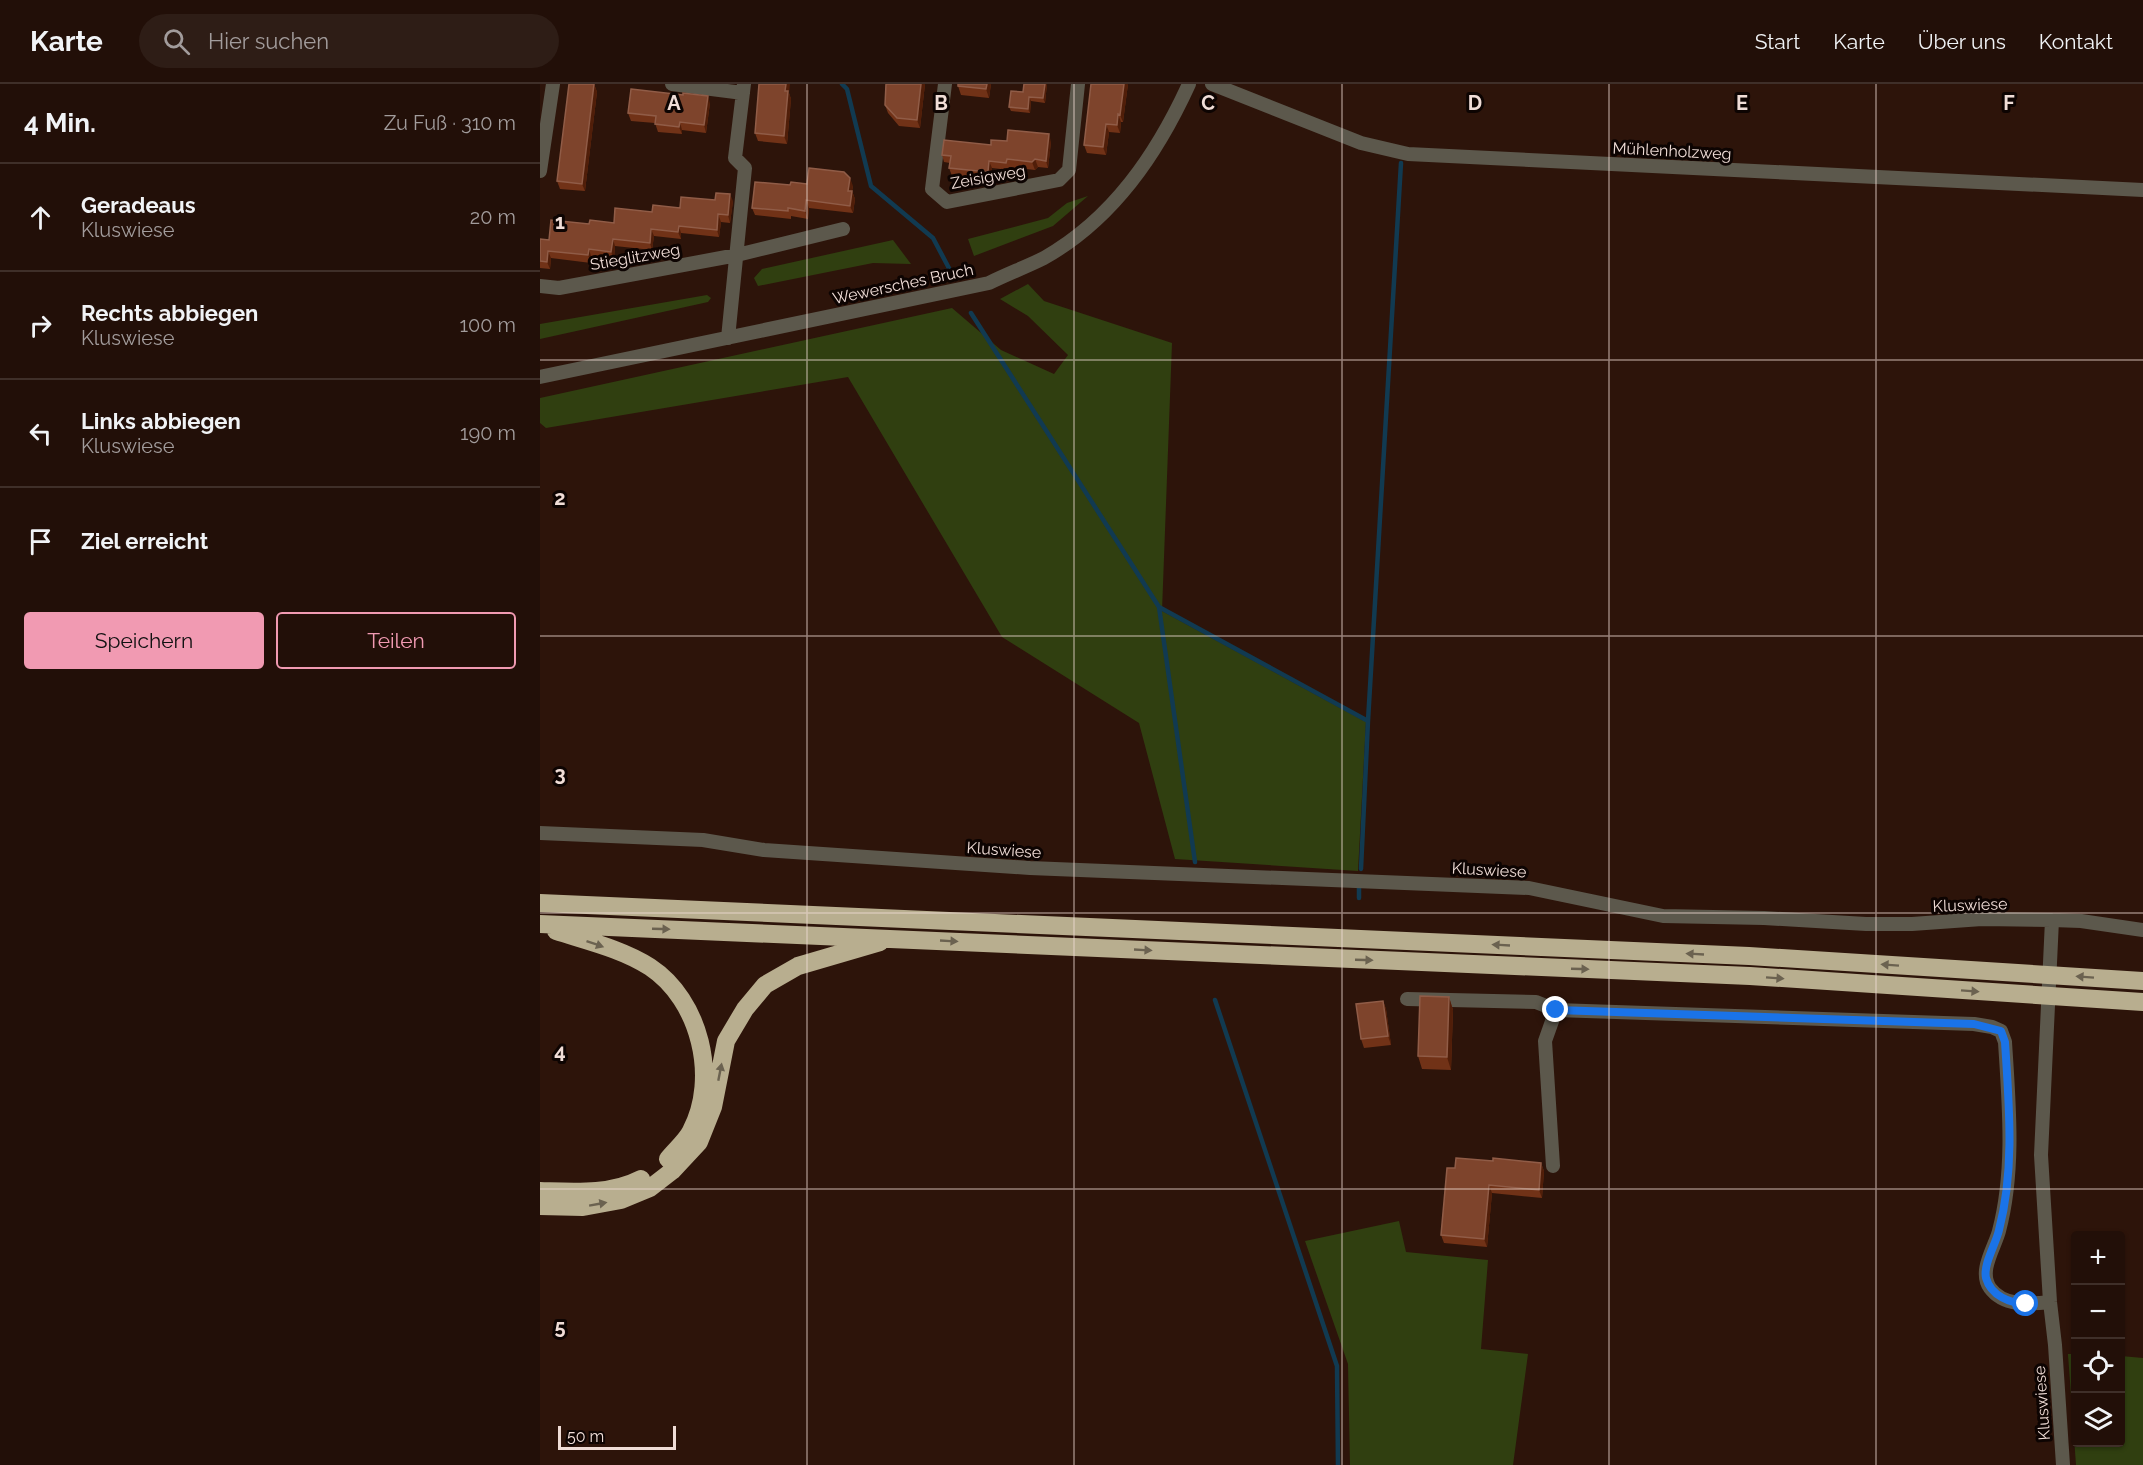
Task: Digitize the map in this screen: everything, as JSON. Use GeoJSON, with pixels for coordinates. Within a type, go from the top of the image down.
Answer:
{"type":"FeatureCollection","features":[{"type":"Feature","properties":{"kind":"highway"},"geometry":{"type":"LineString","coordinates":[[540,903],[1725,955],[2143,981]]}},
{"type":"Feature","properties":{"kind":"highway"},"geometry":{"type":"LineString","coordinates":[[540,925],[890,938],[1738,976],[2143,1002]]}},
{"type":"Feature","properties":{"kind":"highway"},"geometry":{"type":"LineString","coordinates":[[540,925],[618,952],[651,968],[667,981],[686,1008],[697,1032],[705,1062],[702,1099],[691,1131],[668,1159],[649,1175],[627,1186],[582,1193],[540,1191]]}},
{"type":"Feature","properties":{"kind":"highway"},"geometry":{"type":"LineString","coordinates":[[540,1206],[583,1207],[621,1200],[650,1188],[672,1171],[699,1142],[713,1107],[726,1041],[745,1009],[765,985],[798,966],[890,938]]}},
{"type":"Feature","properties":{"kind":"street"},"geometry":{"type":"LineString","coordinates":[[540,171],[553,84]]}},
{"type":"Feature","properties":{"kind":"street"},"geometry":{"type":"LineString","coordinates":[[672,84],[743,88],[735,158],[745,168],[728,338]]}},
{"type":"Feature","properties":{"kind":"street","name":"Zeisigweg"},"geometry":{"type":"LineString","coordinates":[[945,84],[932,189],[947,202],[1059,180],[1068,170],[1078,84]]}},
{"type":"Feature","properties":{"kind":"street","name":"Wewersches Bruch"},"geometry":{"type":"LineString","coordinates":[[540,377],[989,283],[1044,258],[1089,226],[1123,194],[1157,146],[1174,117],[1189,84]]}},
{"type":"Feature","properties":{"kind":"street","name":"Mühlenholzweg"},"geometry":{"type":"LineString","coordinates":[[1212,84],[1361,143],[1408,154],[2143,190]]}},
{"type":"Feature","properties":{"kind":"street","name":"Stieglitzweg"},"geometry":{"type":"LineString","coordinates":[[540,286],[559,288],[736,255],[843,229]]}},
{"type":"Feature","properties":{"kind":"street","name":"Kluswiese"},"geometry":{"type":"LineString","coordinates":[[540,833],[703,840],[764,850],[1030,868],[1529,888],[1663,916],[1764,918],[1866,924],[1912,924],[1982,919],[2052,925],[2041,1155],[2063,1465]]}},
{"type":"Feature","properties":{"kind":"street"},"geometry":{"type":"LineString","coordinates":[[2052,925],[2080,921],[2143,930]]}},
{"type":"Feature","properties":{"kind":"street"},"geometry":{"type":"LineString","coordinates":[[1407,999],[1536,1002],[1556,1010],[1974,1024],[2001,1031],[2005,1042],[2010,1156],[1999,1231],[1985,1276],[1990,1288],[2012,1303],[2050,1302]]}},
{"type":"Feature","properties":{"kind":"street"},"geometry":{"type":"LineString","coordinates":[[1553,1166],[1545,1041],[1556,1010]]}},
{"type":"Feature","properties":{"kind":"green space"},"geometry":{"type":"Polygon","coordinates":[[[1088,196],[1053,226],[974,256],[968,239],[1048,218],[1067,203],[1088,196]]]}},
{"type":"Feature","properties":{"kind":"green space"},"geometry":{"type":"Polygon","coordinates":[[[893,240],[911,264],[873,263],[758,286],[754,278],[762,269],[893,240]]]}},
{"type":"Feature","properties":{"kind":"green space"},"geometry":{"type":"Polygon","coordinates":[[[1028,284],[1044,301],[1172,343],[1162,611],[1366,722],[1358,871],[1175,859],[1139,723],[1002,637],[848,377],[546,428],[540,423],[540,398],[952,308],[1001,350],[1054,374],[1068,355],[1028,316],[1000,299],[1028,284]]]}},
{"type":"Feature","properties":{"kind":"green space"},"geometry":{"type":"Polygon","coordinates":[[[707,295],[711,298],[708,302],[540,339],[540,324],[707,295]]]}},
{"type":"Feature","properties":{"kind":"green space"},"geometry":{"type":"Polygon","coordinates":[[[1399,1221],[1406,1252],[1488,1260],[1481,1349],[1528,1354],[1513,1465],[1350,1465],[1348,1364],[1305,1241],[1399,1221]]]}},
{"type":"Feature","properties":{"kind":"green space"},"geometry":{"type":"Polygon","coordinates":[[[2068,1354],[2071,1354],[2071,1396],[2068,1354]]]}},
{"type":"Feature","properties":{"kind":"green space"},"geometry":{"type":"Polygon","coordinates":[[[2125,1356],[2143,1358],[2143,1465],[2076,1465],[2075,1447],[2125,1447],[2125,1356]]]}},
{"type":"Feature","properties":{"kind":"building"},"geometry":{"type":"Polygon","coordinates":[[[569,84],[594,84],[582,184],[557,181],[569,84]]]}},
{"type":"Feature","properties":{"kind":"building"},"geometry":{"type":"Polygon","coordinates":[[[759,84],[786,84],[785,91],[788,91],[784,136],[755,133],[759,84]]]}},
{"type":"Feature","properties":{"kind":"building"},"geometry":{"type":"Polygon","coordinates":[[[886,84],[921,84],[917,120],[897,118],[885,105],[886,84]]]}},
{"type":"Feature","properties":{"kind":"building"},"geometry":{"type":"Polygon","coordinates":[[[958,84],[987,84],[986,89],[958,86],[958,84]]]}},
{"type":"Feature","properties":{"kind":"building"},"geometry":{"type":"Polygon","coordinates":[[[1024,84],[1045,84],[1043,98],[1029,97],[1028,109],[1009,107],[1011,91],[1023,92],[1024,84]]]}},
{"type":"Feature","properties":{"kind":"building"},"geometry":{"type":"Polygon","coordinates":[[[1091,84],[1124,84],[1117,125],[1106,124],[1103,147],[1084,145],[1091,84]]]}},
{"type":"Feature","properties":{"kind":"building"},"geometry":{"type":"Polygon","coordinates":[[[631,89],[708,96],[704,125],[680,122],[679,127],[655,124],[656,116],[628,113],[631,89]]]}},
{"type":"Feature","properties":{"kind":"building"},"geometry":{"type":"Polygon","coordinates":[[[1008,130],[1049,134],[1046,161],[1007,159],[1006,163],[989,161],[988,172],[949,168],[951,156],[942,155],[944,140],[991,145],[991,140],[1007,141],[1008,130]]]}},
{"type":"Feature","properties":{"kind":"building"},"geometry":{"type":"Polygon","coordinates":[[[809,168],[844,172],[850,178],[848,191],[852,191],[850,206],[806,200],[805,211],[788,208],[788,211],[752,208],[755,182],[807,184],[809,168]]]}},
{"type":"Feature","properties":{"kind":"building"},"geometry":{"type":"Polygon","coordinates":[[[716,193],[730,194],[728,215],[718,214],[717,230],[679,226],[678,232],[651,229],[650,243],[613,239],[611,252],[589,249],[588,255],[548,251],[547,262],[540,261],[540,239],[549,240],[551,220],[589,224],[590,220],[614,223],[615,208],[652,212],[653,205],[680,208],[681,197],[715,200],[716,193]]]}},
{"type":"Feature","properties":{"kind":"building"},"geometry":{"type":"Polygon","coordinates":[[[1420,996],[1449,997],[1447,1057],[1418,1056],[1420,996]]]}},
{"type":"Feature","properties":{"kind":"building"},"geometry":{"type":"Polygon","coordinates":[[[1383,1001],[1388,1036],[1361,1039],[1356,1004],[1383,1001]]]}},
{"type":"Feature","properties":{"kind":"building"},"geometry":{"type":"Polygon","coordinates":[[[1456,1158],[1493,1161],[1493,1158],[1541,1163],[1539,1190],[1489,1185],[1484,1239],[1441,1235],[1447,1168],[1455,1168],[1456,1158]]]}},
{"type":"Feature","properties":{"kind":"waterway"},"geometry":{"type":"LineString","coordinates":[[842,84],[847,89],[871,186],[933,238],[951,272]]}},
{"type":"Feature","properties":{"kind":"waterway"},"geometry":{"type":"LineString","coordinates":[[1368,721],[1401,163]]}},
{"type":"Feature","properties":{"kind":"waterway"},"geometry":{"type":"LineString","coordinates":[[971,313],[1159,607],[1195,862]]}},
{"type":"Feature","properties":{"kind":"waterway"},"geometry":{"type":"LineString","coordinates":[[1159,607],[1368,721],[1361,869]]}},
{"type":"Feature","properties":{"kind":"waterway"},"geometry":{"type":"LineString","coordinates":[[1359,888],[1359,898]]}},
{"type":"Feature","properties":{"kind":"waterway"},"geometry":{"type":"LineString","coordinates":[[1215,1000],[1337,1366],[1338,1465]]}},
{"type":"Feature","properties":{"kind":"route"},"geometry":{"type":"LineString","coordinates":[[1556,1010],[1974,1024],[2001,1031],[2005,1042],[2010,1156],[1999,1231],[1985,1276],[1990,1288],[2001,1297],[2012,1303],[2026,1304]]}}]}
